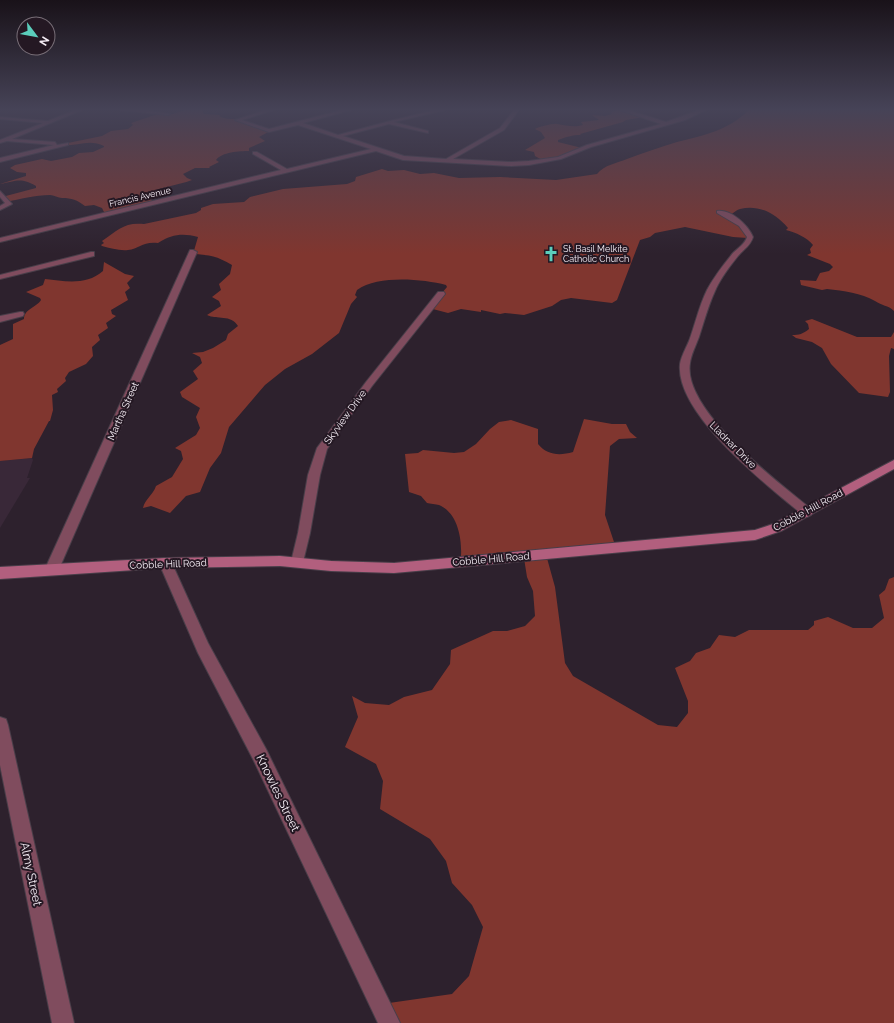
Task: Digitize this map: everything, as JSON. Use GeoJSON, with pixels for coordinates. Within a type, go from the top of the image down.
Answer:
{"type":"FeatureCollection","features":[{"type":"Feature","properties":{"kind":"street"},"geometry":{"type":"LineString","coordinates":[[263,158],[286,171]]}},
{"type":"Feature","properties":{"kind":"street","name":"Francis Avenue"},"geometry":{"type":"LineString","coordinates":[[0,240],[341,158]]}},
{"type":"Feature","properties":{"kind":"street"},"geometry":{"type":"LineString","coordinates":[[402,158],[511,164],[548,161],[557,158]]}},
{"type":"Feature","properties":{"kind":"street"},"geometry":{"type":"LineString","coordinates":[[446,161],[452,158]]}},
{"type":"Feature","properties":{"kind":"street"},"geometry":{"type":"LineString","coordinates":[[0,193],[9,204],[8,206],[0,208]]}},
{"type":"Feature","properties":{"kind":"street","name":"Lladnar Drive"},"geometry":{"type":"LineString","coordinates":[[719,212],[739,223],[746,229],[750,237],[749,241],[736,254],[711,290],[685,364],[684,372],[704,416],[735,450],[808,512]]}},
{"type":"Feature","properties":{"kind":"street","name":"Martha Street"},"geometry":{"type":"LineString","coordinates":[[52,569],[193,252]]}},
{"type":"Feature","properties":{"kind":"street"},"geometry":{"type":"LineString","coordinates":[[0,277],[91,254]]}},
{"type":"Feature","properties":{"kind":"street","name":"Skyview Drive"},"geometry":{"type":"LineString","coordinates":[[297,562],[304,533],[314,475],[322,448],[369,384],[441,294]]}},
{"type":"Feature","properties":{"kind":"street"},"geometry":{"type":"LineString","coordinates":[[0,320],[20,314]]}},
{"type":"Feature","properties":{"kind":"street","name":"Cobble Hill Road"},"geometry":{"type":"LineString","coordinates":[[0,573],[165,563],[280,561],[332,566],[394,568],[755,535],[777,528],[894,464]]}},
{"type":"Feature","properties":{"kind":"street","name":"Knowles Street"},"geometry":{"type":"LineString","coordinates":[[165,563],[203,648],[266,768],[389,1023]]}},
{"type":"Feature","properties":{"kind":"street","name":"Almy Street"},"geometry":{"type":"LineString","coordinates":[[0,725],[2,746],[62,1023]]}},
{"type":"Feature","properties":{"kind":"shaded area"},"geometry":{"type":"Polygon","coordinates":[[[68,158],[218,158],[216,160],[219,162],[209,167],[210,168],[195,168],[183,174],[192,180],[157,190],[146,195],[154,202],[105,214],[102,208],[94,205],[85,206],[69,198],[60,198],[52,195],[33,196],[6,202],[2,197],[36,188],[36,186],[26,181],[14,181],[0,184],[26,176],[26,173],[17,172],[10,168],[15,165],[42,159],[51,161],[68,158]]]}},
{"type":"Feature","properties":{"kind":"shaded area"},"geometry":{"type":"Polygon","coordinates":[[[538,158],[556,158],[544,161],[538,158]]]}},
{"type":"Feature","properties":{"kind":"shaded area"},"geometry":{"type":"Polygon","coordinates":[[[630,158],[894,158],[894,311],[870,298],[858,294],[827,289],[822,290],[801,285],[800,280],[816,281],[820,273],[829,271],[833,267],[830,264],[807,255],[811,253],[810,249],[813,245],[808,240],[786,230],[788,228],[778,218],[767,211],[754,208],[740,209],[729,216],[738,221],[748,238],[733,237],[685,227],[655,233],[650,237],[640,240],[617,300],[612,303],[571,298],[561,300],[552,306],[524,315],[505,313],[500,314],[481,310],[481,312],[461,309],[448,313],[429,308],[447,287],[446,285],[413,280],[388,280],[376,282],[357,290],[355,295],[357,297],[351,304],[339,333],[312,354],[285,369],[265,385],[229,427],[221,453],[210,468],[200,492],[186,496],[170,513],[151,506],[143,508],[145,502],[156,486],[172,477],[183,459],[181,451],[175,448],[196,435],[200,428],[196,417],[200,408],[182,397],[180,392],[198,379],[193,371],[202,363],[200,357],[192,353],[203,352],[213,348],[226,340],[228,334],[238,326],[232,320],[207,315],[221,306],[219,301],[212,297],[221,290],[219,284],[230,274],[232,265],[213,256],[193,254],[198,237],[178,235],[158,243],[149,243],[128,250],[115,249],[101,245],[104,243],[102,241],[117,230],[131,224],[144,224],[196,213],[201,210],[201,208],[213,204],[244,202],[250,197],[283,189],[347,184],[355,181],[356,177],[382,169],[388,171],[404,170],[420,174],[434,173],[459,178],[500,177],[556,180],[597,174],[603,168],[630,158]]]}},
{"type":"Feature","properties":{"kind":"shaded area"},"geometry":{"type":"Polygon","coordinates":[[[104,262],[125,274],[134,276],[127,283],[130,288],[125,292],[128,300],[111,310],[112,314],[116,316],[106,323],[108,328],[98,335],[100,340],[92,347],[93,356],[86,364],[69,372],[65,378],[66,381],[57,389],[58,392],[52,395],[53,410],[50,421],[34,449],[32,458],[0,461],[0,345],[13,339],[13,324],[24,319],[28,310],[41,300],[40,298],[26,292],[43,285],[45,279],[82,281],[89,279],[103,271],[104,262]]]}},
{"type":"Feature","properties":{"kind":"shaded area"},"geometry":{"type":"Polygon","coordinates":[[[812,319],[857,337],[891,337],[894,332],[894,349],[891,348],[889,356],[890,392],[888,397],[859,393],[831,364],[822,348],[812,342],[796,338],[792,335],[801,334],[809,329],[808,324],[805,321],[812,319]]]}},
{"type":"Feature","properties":{"kind":"shaded area"},"geometry":{"type":"Polygon","coordinates":[[[584,419],[612,424],[626,424],[630,432],[637,438],[619,439],[610,446],[605,515],[614,542],[612,545],[545,551],[555,587],[565,663],[573,676],[658,725],[677,727],[688,713],[688,701],[675,668],[690,661],[696,653],[710,648],[719,635],[735,637],[749,630],[808,630],[814,625],[814,621],[828,617],[853,628],[872,628],[884,618],[879,595],[885,590],[889,579],[894,577],[894,1023],[383,1023],[389,1003],[452,994],[469,976],[483,927],[472,905],[452,883],[446,861],[430,839],[380,809],[383,781],[376,764],[345,747],[358,717],[352,696],[365,703],[389,705],[404,697],[432,690],[450,664],[451,650],[493,631],[507,631],[525,626],[535,616],[533,591],[527,577],[523,552],[461,556],[461,542],[458,527],[451,514],[439,505],[427,503],[421,496],[409,492],[405,454],[418,453],[423,450],[454,453],[464,452],[476,444],[499,422],[511,420],[538,429],[538,444],[545,450],[554,454],[568,453],[573,452],[584,419]]]}},
{"type":"Feature","properties":{"kind":"shaded area"},"geometry":{"type":"Polygon","coordinates":[[[32,458],[33,460],[27,478],[30,478],[0,528],[0,461],[32,458]]]}},
{"type":"Feature","properties":{"kind":"place","name":"St. Basil Melkite Catholic Church"},"geometry":{"type":"Point","coordinates":[551,254]}}]}
